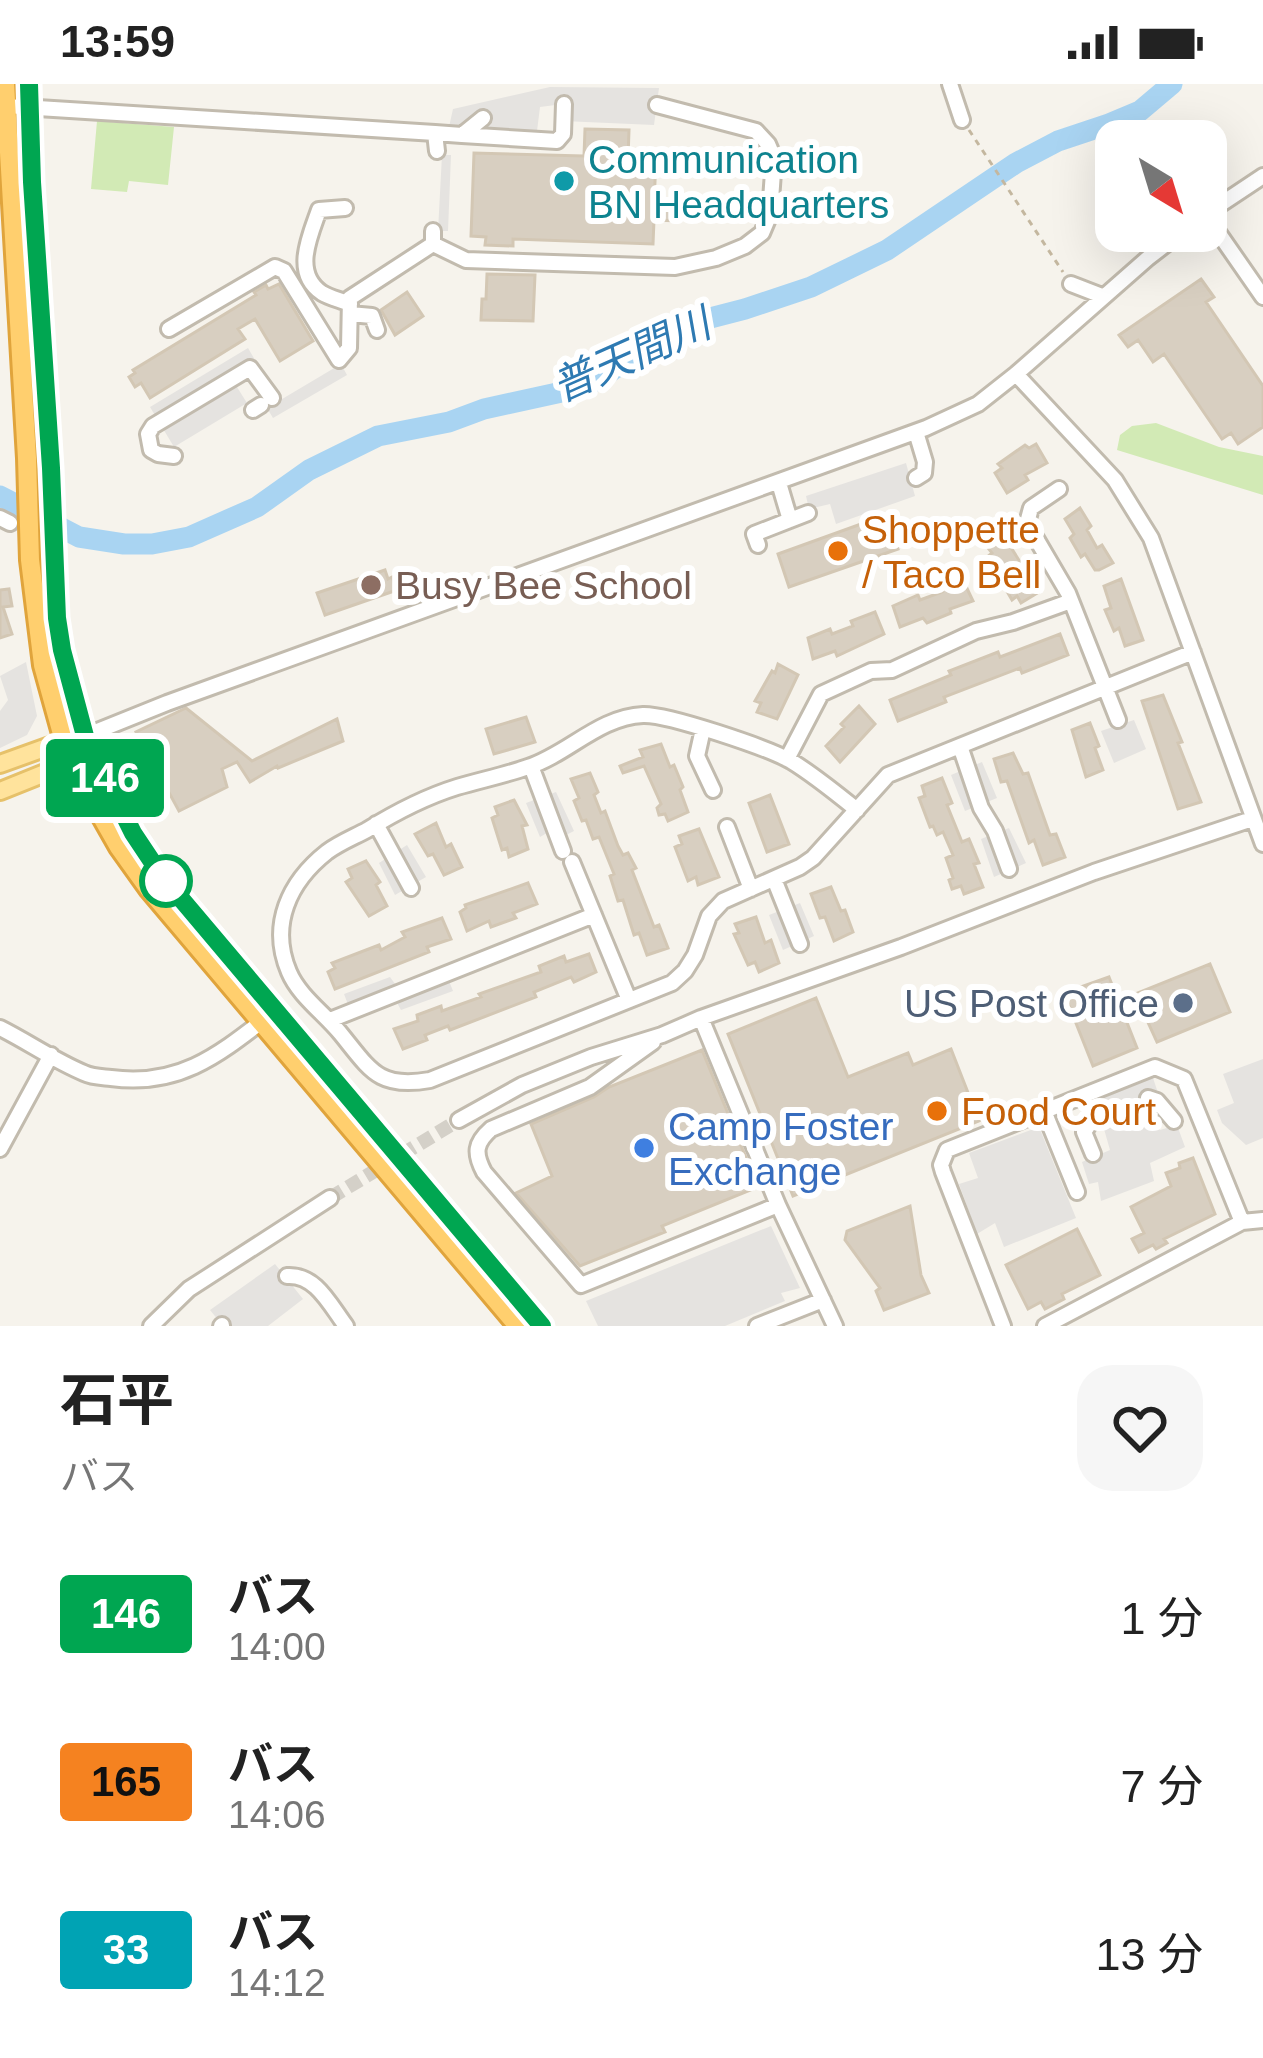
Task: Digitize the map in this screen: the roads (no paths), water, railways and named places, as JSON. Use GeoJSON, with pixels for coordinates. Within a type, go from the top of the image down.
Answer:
{"type":"FeatureCollection","features":[{"type":"Feature","properties":{"kind":"highway"},"geometry":{"type":"LineString","coordinates":[[5,84],[8,287],[27,458],[30,560],[43,665],[69,759],[129,861],[542,1326]]}},
{"type":"Feature","properties":{"kind":"highway"},"geometry":{"type":"LineString","coordinates":[[29,84],[57,618],[85,736],[133,833],[161,875],[268,1017],[518,1326]]}},
{"type":"Feature","properties":{"kind":"main road"},"geometry":{"type":"LineString","coordinates":[[0,764],[62,739],[85,736]]}},
{"type":"Feature","properties":{"kind":"main road"},"geometry":{"type":"LineString","coordinates":[[0,791],[69,759],[85,736]]}},
{"type":"Feature","properties":{"kind":"street"},"geometry":{"type":"LineString","coordinates":[[950,84],[962,120]]}},
{"type":"Feature","properties":{"kind":"street"},"geometry":{"type":"LineString","coordinates":[[6,106],[557,141],[563,134],[564,104]]}},
{"type":"Feature","properties":{"kind":"street"},"geometry":{"type":"LineString","coordinates":[[170,329],[275,267],[284,271],[339,359],[350,348],[350,298],[433,238],[466,260],[675,267],[745,246],[761,233],[770,214],[774,158],[768,144],[756,131],[657,105]]}},
{"type":"Feature","properties":{"kind":"street"},"geometry":{"type":"LineString","coordinates":[[462,134],[483,118]]}},
{"type":"Feature","properties":{"kind":"street"},"geometry":{"type":"LineString","coordinates":[[435,133],[437,152]]}},
{"type":"Feature","properties":{"kind":"street"},"geometry":{"type":"LineString","coordinates":[[1227,200],[1263,176]]}},
{"type":"Feature","properties":{"kind":"street"},"geometry":{"type":"LineString","coordinates":[[345,208],[319,209],[305,254],[307,276],[320,291],[372,316],[376,330]]}},
{"type":"Feature","properties":{"kind":"street"},"geometry":{"type":"LineString","coordinates":[[1227,245],[1263,297]]}},
{"type":"Feature","properties":{"kind":"street"},"geometry":{"type":"LineString","coordinates":[[85,736],[916,432],[978,404],[1157,252]]}},
{"type":"Feature","properties":{"kind":"street"},"geometry":{"type":"LineString","coordinates":[[1071,284],[1102,296]]}},
{"type":"Feature","properties":{"kind":"street"},"geometry":{"type":"LineString","coordinates":[[174,456],[151,450],[148,434],[153,426],[250,368],[262,404]]}},
{"type":"Feature","properties":{"kind":"street"},"geometry":{"type":"LineString","coordinates":[[1016,374],[1115,480],[1137,512],[1263,844]]}},
{"type":"Feature","properties":{"kind":"street"},"geometry":{"type":"LineString","coordinates":[[916,432],[925,462],[924,473],[916,478]]}},
{"type":"Feature","properties":{"kind":"street"},"geometry":{"type":"LineString","coordinates":[[779,483],[790,520]]}},
{"type":"Feature","properties":{"kind":"street"},"geometry":{"type":"LineString","coordinates":[[1059,489],[1031,508],[1027,523],[1069,593],[1118,720]]}},
{"type":"Feature","properties":{"kind":"street"},"geometry":{"type":"LineString","coordinates":[[758,545],[754,534],[808,513]]}},
{"type":"Feature","properties":{"kind":"street"},"geometry":{"type":"LineString","coordinates":[[787,759],[821,694],[872,671],[892,670],[976,631],[1071,602]]}},
{"type":"Feature","properties":{"kind":"street"},"geometry":{"type":"LineString","coordinates":[[857,810],[787,759],[670,718],[643,715],[621,720],[531,766],[407,805],[330,850],[289,894],[281,916],[284,958],[291,977],[371,1070],[397,1084],[430,1080],[672,982],[685,971],[709,916],[723,901],[800,868],[813,858],[857,810],[888,775],[1192,652]]}},
{"type":"Feature","properties":{"kind":"street"},"geometry":{"type":"LineString","coordinates":[[703,729],[698,756],[713,790]]}},
{"type":"Feature","properties":{"kind":"street"},"geometry":{"type":"LineString","coordinates":[[960,746],[1009,869]]}},
{"type":"Feature","properties":{"kind":"street"},"geometry":{"type":"LineString","coordinates":[[531,766],[629,1000]]}},
{"type":"Feature","properties":{"kind":"street"},"geometry":{"type":"LineString","coordinates":[[459,1120],[522,1085],[591,1057],[662,1035],[1094,872],[1252,819]]}},
{"type":"Feature","properties":{"kind":"street"},"geometry":{"type":"LineString","coordinates":[[376,824],[411,888]]}},
{"type":"Feature","properties":{"kind":"street"},"geometry":{"type":"LineString","coordinates":[[727,827],[751,889]]}},
{"type":"Feature","properties":{"kind":"street"},"geometry":{"type":"LineString","coordinates":[[774,879],[800,944]]}},
{"type":"Feature","properties":{"kind":"street"},"geometry":{"type":"LineString","coordinates":[[330,1020],[594,915]]}},
{"type":"Feature","properties":{"kind":"street"},"geometry":{"type":"LineString","coordinates":[[0,1028],[87,1075],[132,1081],[190,1070],[234,1045],[268,1017]]}},
{"type":"Feature","properties":{"kind":"street"},"geometry":{"type":"LineString","coordinates":[[701,1018],[778,1205],[835,1326]]}},
{"type":"Feature","properties":{"kind":"street"},"geometry":{"type":"LineString","coordinates":[[662,1035],[590,1087],[491,1129],[477,1148],[476,1158],[484,1172],[581,1285],[778,1205]]}},
{"type":"Feature","properties":{"kind":"street"},"geometry":{"type":"LineString","coordinates":[[0,1149],[51,1055]]}},
{"type":"Feature","properties":{"kind":"street"},"geometry":{"type":"LineString","coordinates":[[1004,1326],[941,1165],[946,1150],[1156,1067],[1184,1079],[1242,1222]]}},
{"type":"Feature","properties":{"kind":"street"},"geometry":{"type":"LineString","coordinates":[[1148,1098],[1174,1120]]}},
{"type":"Feature","properties":{"kind":"street"},"geometry":{"type":"LineString","coordinates":[[1044,1111],[1076,1192]]}},
{"type":"Feature","properties":{"kind":"street"},"geometry":{"type":"LineString","coordinates":[[1088,1126],[1084,1132],[1093,1154]]}},
{"type":"Feature","properties":{"kind":"street"},"geometry":{"type":"LineString","coordinates":[[155,1324],[189,1289],[330,1198]]}},
{"type":"Feature","properties":{"kind":"street"},"geometry":{"type":"LineString","coordinates":[[1045,1326],[1242,1222],[1263,1220]]}},
{"type":"Feature","properties":{"kind":"street"},"geometry":{"type":"LineString","coordinates":[[287,1276],[300,1275],[341,1324]]}},
{"type":"Feature","properties":{"kind":"street"},"geometry":{"type":"LineString","coordinates":[[757,1326],[823,1300]]}},
{"type":"Feature","properties":{"kind":"waterway","name":"普天間川"},"geometry":{"type":"LineString","coordinates":[[0,496],[79,537],[124,544],[189,537],[257,507],[309,470],[378,436],[580,388],[687,324],[811,287],[887,250],[1016,163],[1058,141],[1140,111],[1172,84]]}},
{"type":"Feature","properties":{"kind":"tunnel"},"geometry":{"type":"LineString","coordinates":[[330,1198],[459,1120]]}},
{"type":"Feature","properties":{"kind":"place","name":"Communication BN Headquarters"},"geometry":{"type":"Point","coordinates":[564,181]}},
{"type":"Feature","properties":{"kind":"place","name":"Shoppette / Taco Bell"},"geometry":{"type":"Point","coordinates":[838,551]}},
{"type":"Feature","properties":{"kind":"place","name":"Busy Bee School"},"geometry":{"type":"Point","coordinates":[371,585]}},
{"type":"Feature","properties":{"kind":"place","name":"US Post Office"},"geometry":{"type":"Point","coordinates":[1183,1003]}},
{"type":"Feature","properties":{"kind":"place","name":"Food Court"},"geometry":{"type":"Point","coordinates":[937,1111]}},
{"type":"Feature","properties":{"kind":"place","name":"Camp Foster Exchange"},"geometry":{"type":"Point","coordinates":[644,1148]}}]}
